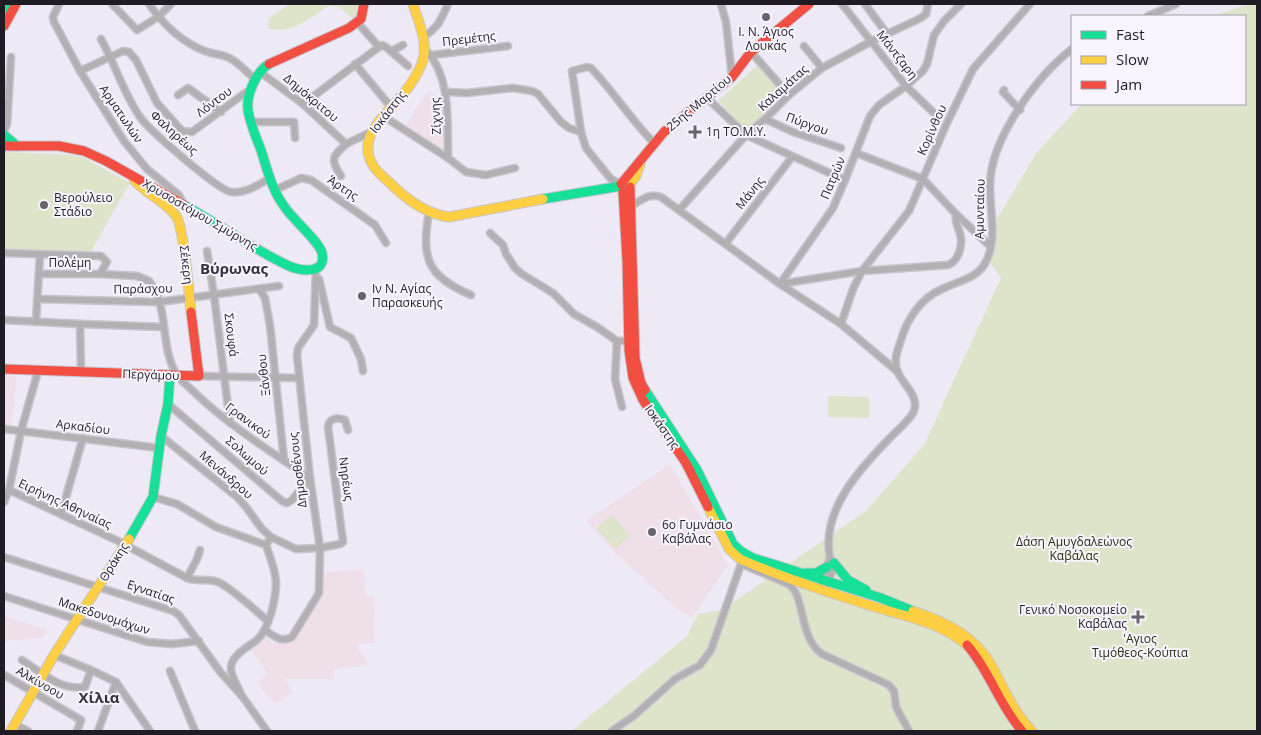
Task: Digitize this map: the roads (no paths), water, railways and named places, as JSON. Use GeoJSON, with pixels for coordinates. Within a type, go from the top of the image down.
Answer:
{"type":"FeatureCollection","features":[{"type":"Feature","properties":{"kind":"street"},"geometry":{"type":"LineString","coordinates":[[4,9],[7,4]]}},
{"type":"Feature","properties":{"kind":"street"},"geometry":{"type":"LineString","coordinates":[[4,26],[16,4]]}},
{"type":"Feature","properties":{"kind":"street","name":"Αρματωλών"},"geometry":{"type":"LineString","coordinates":[[59,4],[53,16],[55,26],[80,72],[130,148],[147,169],[179,195],[182,203]]}},
{"type":"Feature","properties":{"kind":"street"},"geometry":{"type":"LineString","coordinates":[[112,4],[137,30],[158,17],[171,4]]}},
{"type":"Feature","properties":{"kind":"street","name":"Δημόκριτου"},"geometry":{"type":"LineString","coordinates":[[149,4],[158,17],[183,39],[206,51],[235,61],[304,104],[346,144]]}},
{"type":"Feature","properties":{"kind":"street"},"geometry":{"type":"LineString","coordinates":[[363,370],[351,338],[330,327],[316,268],[322,258],[319,246],[282,204],[270,178],[248,109],[251,90],[258,75],[266,66],[278,58],[334,36],[358,22],[363,14],[364,4]]}},
{"type":"Feature","properties":{"kind":"street"},"geometry":{"type":"LineString","coordinates":[[413,4],[429,52]]}},
{"type":"Feature","properties":{"kind":"street"},"geometry":{"type":"LineString","coordinates":[[423,37],[434,30],[448,4]]}},
{"type":"Feature","properties":{"kind":"street"},"geometry":{"type":"LineString","coordinates":[[721,4],[726,22],[732,77]]}},
{"type":"Feature","properties":{"kind":"street","name":"Μάντζαρη"},"geometry":{"type":"LineString","coordinates":[[842,4],[906,86],[938,118]]}},
{"type":"Feature","properties":{"kind":"street"},"geometry":{"type":"LineString","coordinates":[[865,4],[887,34]]}},
{"type":"Feature","properties":{"kind":"street","name":"Καλαμάτας"},"geometry":{"type":"LineString","coordinates":[[680,209],[746,135],[765,120],[789,95],[822,68],[872,41],[921,18],[926,14],[928,4]]}},
{"type":"Feature","properties":{"kind":"street","name":"Πατρών"},"geometry":{"type":"LineString","coordinates":[[780,284],[833,208],[870,116],[879,105],[924,71],[928,64],[934,35],[961,4]]}},
{"type":"Feature","properties":{"kind":"street","name":"Κορίνθου"},"geometry":{"type":"LineString","coordinates":[[841,324],[853,289],[862,272],[909,211],[946,125],[973,69],[1030,4]]}},
{"type":"Feature","properties":{"kind":"street"},"geometry":{"type":"LineString","coordinates":[[1150,15],[1176,4]]}},
{"type":"Feature","properties":{"kind":"street","name":"25ης Μαρτίου"},"geometry":{"type":"LineString","coordinates":[[625,187],[629,173],[640,163],[654,143],[669,127],[732,77],[751,52],[804,6]]}},
{"type":"Feature","properties":{"kind":"street"},"geometry":{"type":"LineString","coordinates":[[358,22],[379,47]]}},
{"type":"Feature","properties":{"kind":"street","name":"Φαληρέως"},"geometry":{"type":"LineString","coordinates":[[101,39],[111,56],[134,108],[146,125],[216,184],[230,192],[240,192],[270,178]]}},
{"type":"Feature","properties":{"kind":"street"},"geometry":{"type":"LineString","coordinates":[[304,104],[382,45],[392,51],[408,66]]}},
{"type":"Feature","properties":{"kind":"street"},"geometry":{"type":"LineString","coordinates":[[392,51],[403,45]]}},
{"type":"Feature","properties":{"kind":"street","name":"Πρεμέτης"},"geometry":{"type":"LineString","coordinates":[[429,52],[508,46]]}},
{"type":"Feature","properties":{"kind":"street"},"geometry":{"type":"LineString","coordinates":[[804,46],[822,68]]}},
{"type":"Feature","properties":{"kind":"street","name":"Αμυνταίου"},"geometry":{"type":"LineString","coordinates":[[898,372],[896,358],[907,323],[913,313],[930,296],[973,276],[984,266],[993,233],[990,181],[1004,135],[1014,116],[1040,79],[1071,49]]}},
{"type":"Feature","properties":{"kind":"street","name":"Λόντου"},"geometry":{"type":"LineString","coordinates":[[111,56],[123,51],[132,54],[157,103],[182,131],[192,132],[251,90]]}},
{"type":"Feature","properties":{"kind":"street","name":"Ζίχνης"},"geometry":{"type":"LineString","coordinates":[[429,52],[447,92],[448,158]]}},
{"type":"Feature","properties":{"kind":"street","name":"Ιοκάστης"},"geometry":{"type":"LineString","coordinates":[[429,52],[417,75],[383,116],[368,138],[367,152],[376,171],[412,202],[439,216],[449,216],[591,190],[625,187],[628,208],[633,378],[643,400],[686,463],[726,545],[740,561],[824,585]]}},
{"type":"Feature","properties":{"kind":"street"},"geometry":{"type":"LineString","coordinates":[[751,52],[789,95]]}},
{"type":"Feature","properties":{"kind":"street"},"geometry":{"type":"LineString","coordinates":[[80,72],[111,56]]}},
{"type":"Feature","properties":{"kind":"street"},"geometry":{"type":"LineString","coordinates":[[11,57],[7,124],[4,133],[17,146]]}},
{"type":"Feature","properties":{"kind":"street"},"geometry":{"type":"LineString","coordinates":[[355,64],[391,107]]}},
{"type":"Feature","properties":{"kind":"street"},"geometry":{"type":"LineString","coordinates":[[625,187],[612,179],[586,148],[581,132],[571,72],[587,67],[591,68],[606,84],[641,131],[654,143]]}},
{"type":"Feature","properties":{"kind":"street"},"geometry":{"type":"LineString","coordinates":[[178,95],[188,88],[221,112]]}},
{"type":"Feature","properties":{"kind":"street"},"geometry":{"type":"LineString","coordinates":[[447,92],[467,93],[504,88],[524,89],[538,94],[565,125],[581,132]]}},
{"type":"Feature","properties":{"kind":"street"},"geometry":{"type":"LineString","coordinates":[[1004,90],[1003,92],[1020,110]]}},
{"type":"Feature","properties":{"kind":"street"},"geometry":{"type":"LineString","coordinates":[[707,98],[746,135],[845,180]]}},
{"type":"Feature","properties":{"kind":"street"},"geometry":{"type":"LineString","coordinates":[[383,116],[448,158],[466,172],[486,175],[514,168]]}},
{"type":"Feature","properties":{"kind":"street","name":"Πύργου"},"geometry":{"type":"LineString","coordinates":[[765,120],[793,132],[841,148]]}},
{"type":"Feature","properties":{"kind":"street"},"geometry":{"type":"LineString","coordinates":[[251,122],[294,122],[295,138]]}},
{"type":"Feature","properties":{"kind":"street"},"geometry":{"type":"LineString","coordinates":[[341,176],[334,166],[335,155],[346,144],[371,132]]}},
{"type":"Feature","properties":{"kind":"street","name":"Χρυσοστόμου Σμύρνης"},"geometry":{"type":"LineString","coordinates":[[4,146],[75,148],[119,167],[131,176],[182,203],[285,263],[308,271],[316,268]]}},
{"type":"Feature","properties":{"kind":"street"},"geometry":{"type":"LineString","coordinates":[[856,154],[923,178],[956,214],[990,246]]}},
{"type":"Feature","properties":{"kind":"street","name":"Μάνης"},"geometry":{"type":"LineString","coordinates":[[726,243],[792,157]]}},
{"type":"Feature","properties":{"kind":"street","name":"Σέκερη"},"geometry":{"type":"LineString","coordinates":[[131,176],[144,190],[169,208],[178,219],[182,232],[199,376]]}},
{"type":"Feature","properties":{"kind":"street","name":"Άρτης"},"geometry":{"type":"LineString","coordinates":[[275,190],[301,178],[311,180],[375,225],[386,243]]}},
{"type":"Feature","properties":{"kind":"street"},"geometry":{"type":"LineString","coordinates":[[628,208],[655,194],[680,209],[780,284],[841,324],[898,372],[914,400],[913,413],[868,460],[838,504],[830,527],[830,563],[824,585]]}},
{"type":"Feature","properties":{"kind":"street"},"geometry":{"type":"LineString","coordinates":[[429,212],[427,257],[438,276],[449,285],[471,295]]}},
{"type":"Feature","properties":{"kind":"street"},"geometry":{"type":"LineString","coordinates":[[780,284],[862,272],[954,263],[961,242],[961,236],[955,224],[956,214]]}},
{"type":"Feature","properties":{"kind":"street"},"geometry":{"type":"LineString","coordinates":[[490,233],[503,245],[511,262],[522,274],[553,293],[574,314],[617,341],[632,341]]}},
{"type":"Feature","properties":{"kind":"street","name":"Σκουφά"},"geometry":{"type":"LineString","coordinates":[[207,251],[230,422]]}},
{"type":"Feature","properties":{"kind":"street"},"geometry":{"type":"LineString","coordinates":[[4,253],[101,256],[106,262],[100,274]]}},
{"type":"Feature","properties":{"kind":"street"},"geometry":{"type":"LineString","coordinates":[[36,322],[40,254]]}},
{"type":"Feature","properties":{"kind":"street","name":"Δημοσθένους"},"geometry":{"type":"LineString","coordinates":[[265,630],[280,640],[292,637],[319,593],[320,548],[310,478],[297,352],[314,325],[316,268]]}},
{"type":"Feature","properties":{"kind":"street","name":"Πολέμη"},"geometry":{"type":"LineString","coordinates":[[38,274],[137,276],[145,278],[151,283],[158,302]]}},
{"type":"Feature","properties":{"kind":"street","name":"Παράσχου"},"geometry":{"type":"LineString","coordinates":[[37,298],[158,302],[279,286]]}},
{"type":"Feature","properties":{"kind":"street","name":"Ξάνθου"},"geometry":{"type":"LineString","coordinates":[[259,288],[265,298],[276,378],[284,460]]}},
{"type":"Feature","properties":{"kind":"street"},"geometry":{"type":"LineString","coordinates":[[158,302],[173,376]]}},
{"type":"Feature","properties":{"kind":"street"},"geometry":{"type":"LineString","coordinates":[[4,320],[164,327]]}},
{"type":"Feature","properties":{"kind":"street"},"geometry":{"type":"LineString","coordinates":[[80,324],[81,372]]}},
{"type":"Feature","properties":{"kind":"street"},"geometry":{"type":"LineString","coordinates":[[617,341],[615,379],[622,407]]}},
{"type":"Feature","properties":{"kind":"street","name":"Ιοκάστης"},"geometry":{"type":"LineString","coordinates":[[632,341],[641,382],[652,403],[686,450],[700,474],[733,544],[747,555],[800,572],[824,585]]}},
{"type":"Feature","properties":{"kind":"street","name":"Περγάμου"},"geometry":{"type":"LineString","coordinates":[[4,369],[173,376],[299,378]]}},
{"type":"Feature","properties":{"kind":"street"},"geometry":{"type":"LineString","coordinates":[[4,502],[9,490],[21,431],[38,371]]}},
{"type":"Feature","properties":{"kind":"street","name":"Θράκης"},"geometry":{"type":"LineString","coordinates":[[12,728],[32,690],[125,545],[153,497],[160,436],[173,376]]}},
{"type":"Feature","properties":{"kind":"street","name":"Γρανικού"},"geometry":{"type":"LineString","coordinates":[[173,376],[208,406],[310,478]]}},
{"type":"Feature","properties":{"kind":"street","name":"Σολωμού"},"geometry":{"type":"LineString","coordinates":[[168,404],[282,501],[287,503],[292,500],[310,478]]}},
{"type":"Feature","properties":{"kind":"street","name":"Νηρέως"},"geometry":{"type":"LineString","coordinates":[[320,548],[343,542],[328,427],[329,422],[332,419],[341,418],[345,420],[348,430]]}},
{"type":"Feature","properties":{"kind":"street","name":"Αρκαδίου"},"geometry":{"type":"LineString","coordinates":[[4,429],[159,448]]}},
{"type":"Feature","properties":{"kind":"street","name":"Μενάνδρου"},"geometry":{"type":"LineString","coordinates":[[160,436],[237,497],[262,529],[271,537],[296,548],[320,548]]}},
{"type":"Feature","properties":{"kind":"street"},"geometry":{"type":"LineString","coordinates":[[61,514],[83,438]]}},
{"type":"Feature","properties":{"kind":"street","name":"Ειρήνης Αθηναίας"},"geometry":{"type":"LineString","coordinates":[[9,490],[125,545],[187,578],[193,580],[209,579],[221,583],[268,621]]}},
{"type":"Feature","properties":{"kind":"street"},"geometry":{"type":"LineString","coordinates":[[153,497],[177,504],[216,527],[266,545]]}},
{"type":"Feature","properties":{"kind":"street"},"geometry":{"type":"LineString","coordinates":[[242,696],[240,686],[232,677],[230,669],[232,662],[259,638],[265,630],[274,603],[276,581],[266,545],[271,537]]}},
{"type":"Feature","properties":{"kind":"street"},"geometry":{"type":"LineString","coordinates":[[187,578],[200,550]]}},
{"type":"Feature","properties":{"kind":"street","name":"Εγνατίας"},"geometry":{"type":"LineString","coordinates":[[4,556],[174,611],[199,641],[221,673],[242,696],[267,731]]}},
{"type":"Feature","properties":{"kind":"street"},"geometry":{"type":"LineString","coordinates":[[612,731],[640,710],[675,679],[700,665],[706,658],[711,650],[740,561],[794,588],[797,593],[802,620],[814,647],[822,654],[889,685],[894,691],[896,707],[909,731]]}},
{"type":"Feature","properties":{"kind":"street"},"geometry":{"type":"LineString","coordinates":[[800,572],[816,573],[830,563]]}},
{"type":"Feature","properties":{"kind":"street"},"geometry":{"type":"LineString","coordinates":[[830,563],[848,580],[877,596],[938,619],[955,627],[970,639],[986,657],[1021,720],[1032,731]]}},
{"type":"Feature","properties":{"kind":"street"},"geometry":{"type":"LineString","coordinates":[[824,585],[877,596]]}},
{"type":"Feature","properties":{"kind":"street"},"geometry":{"type":"LineString","coordinates":[[824,585],[934,626],[962,641],[980,661],[1013,721],[1022,731]]}},
{"type":"Feature","properties":{"kind":"street","name":"Μακεδονομάχων"},"geometry":{"type":"LineString","coordinates":[[4,596],[147,642],[172,644],[199,641]]}},
{"type":"Feature","properties":{"kind":"street"},"geometry":{"type":"LineString","coordinates":[[54,655],[116,682],[150,731]]}},
{"type":"Feature","properties":{"kind":"street"},"geometry":{"type":"LineString","coordinates":[[22,660],[62,686],[75,688],[85,686],[91,670]]}},
{"type":"Feature","properties":{"kind":"street"},"geometry":{"type":"LineString","coordinates":[[170,671],[195,731]]}},
{"type":"Feature","properties":{"kind":"street","name":"Αλκίνοου"},"geometry":{"type":"LineString","coordinates":[[4,675],[81,720],[76,731]]}},
{"type":"Feature","properties":{"kind":"street"},"geometry":{"type":"LineString","coordinates":[[99,731],[116,682]]}},
{"type":"Feature","properties":{"kind":"street"},"geometry":{"type":"LineString","coordinates":[[12,728],[28,731]]}},
{"type":"Feature","properties":{"kind":"place","name":"Ι. Ν. Άγιος Λουκάς"},"geometry":{"type":"Point","coordinates":[766,17]}},
{"type":"Feature","properties":{"kind":"place","name":"1η ΤΟ.Μ.Υ."},"geometry":{"type":"Point","coordinates":[695,132]}},
{"type":"Feature","properties":{"kind":"place","name":"Βερούλειο Στάδιο"},"geometry":{"type":"Point","coordinates":[44,205]}},
{"type":"Feature","properties":{"kind":"place","name":"Ιν Ν. Αγίας Παρασκευής"},"geometry":{"type":"Point","coordinates":[362,296]}},
{"type":"Feature","properties":{"kind":"place","name":"6ο Γυμνάσιο Καβάλας"},"geometry":{"type":"Point","coordinates":[652,532]}},
{"type":"Feature","properties":{"kind":"place","name":"Γενικό Νοσοκομείο Καβάλας"},"geometry":{"type":"Point","coordinates":[1138,617]}},
{"type":"Feature","properties":{"kind":"district","name":"Βύρωνας"},"geometry":{"type":"Point","coordinates":[234,269]}},
{"type":"Feature","properties":{"kind":"district","name":"Χίλια"},"geometry":{"type":"Point","coordinates":[99,698]}},
{"type":"Feature","properties":{"kind":"park label","name":"Δάση Αμυγδαλεώνος Καβάλας"},"geometry":{"type":"Point","coordinates":[1074,549]}},
{"type":"Feature","properties":{"kind":"park label","name":"'Αγιος Τιμόθεος-Κούπια"},"geometry":{"type":"Point","coordinates":[1140,646]}}]}
